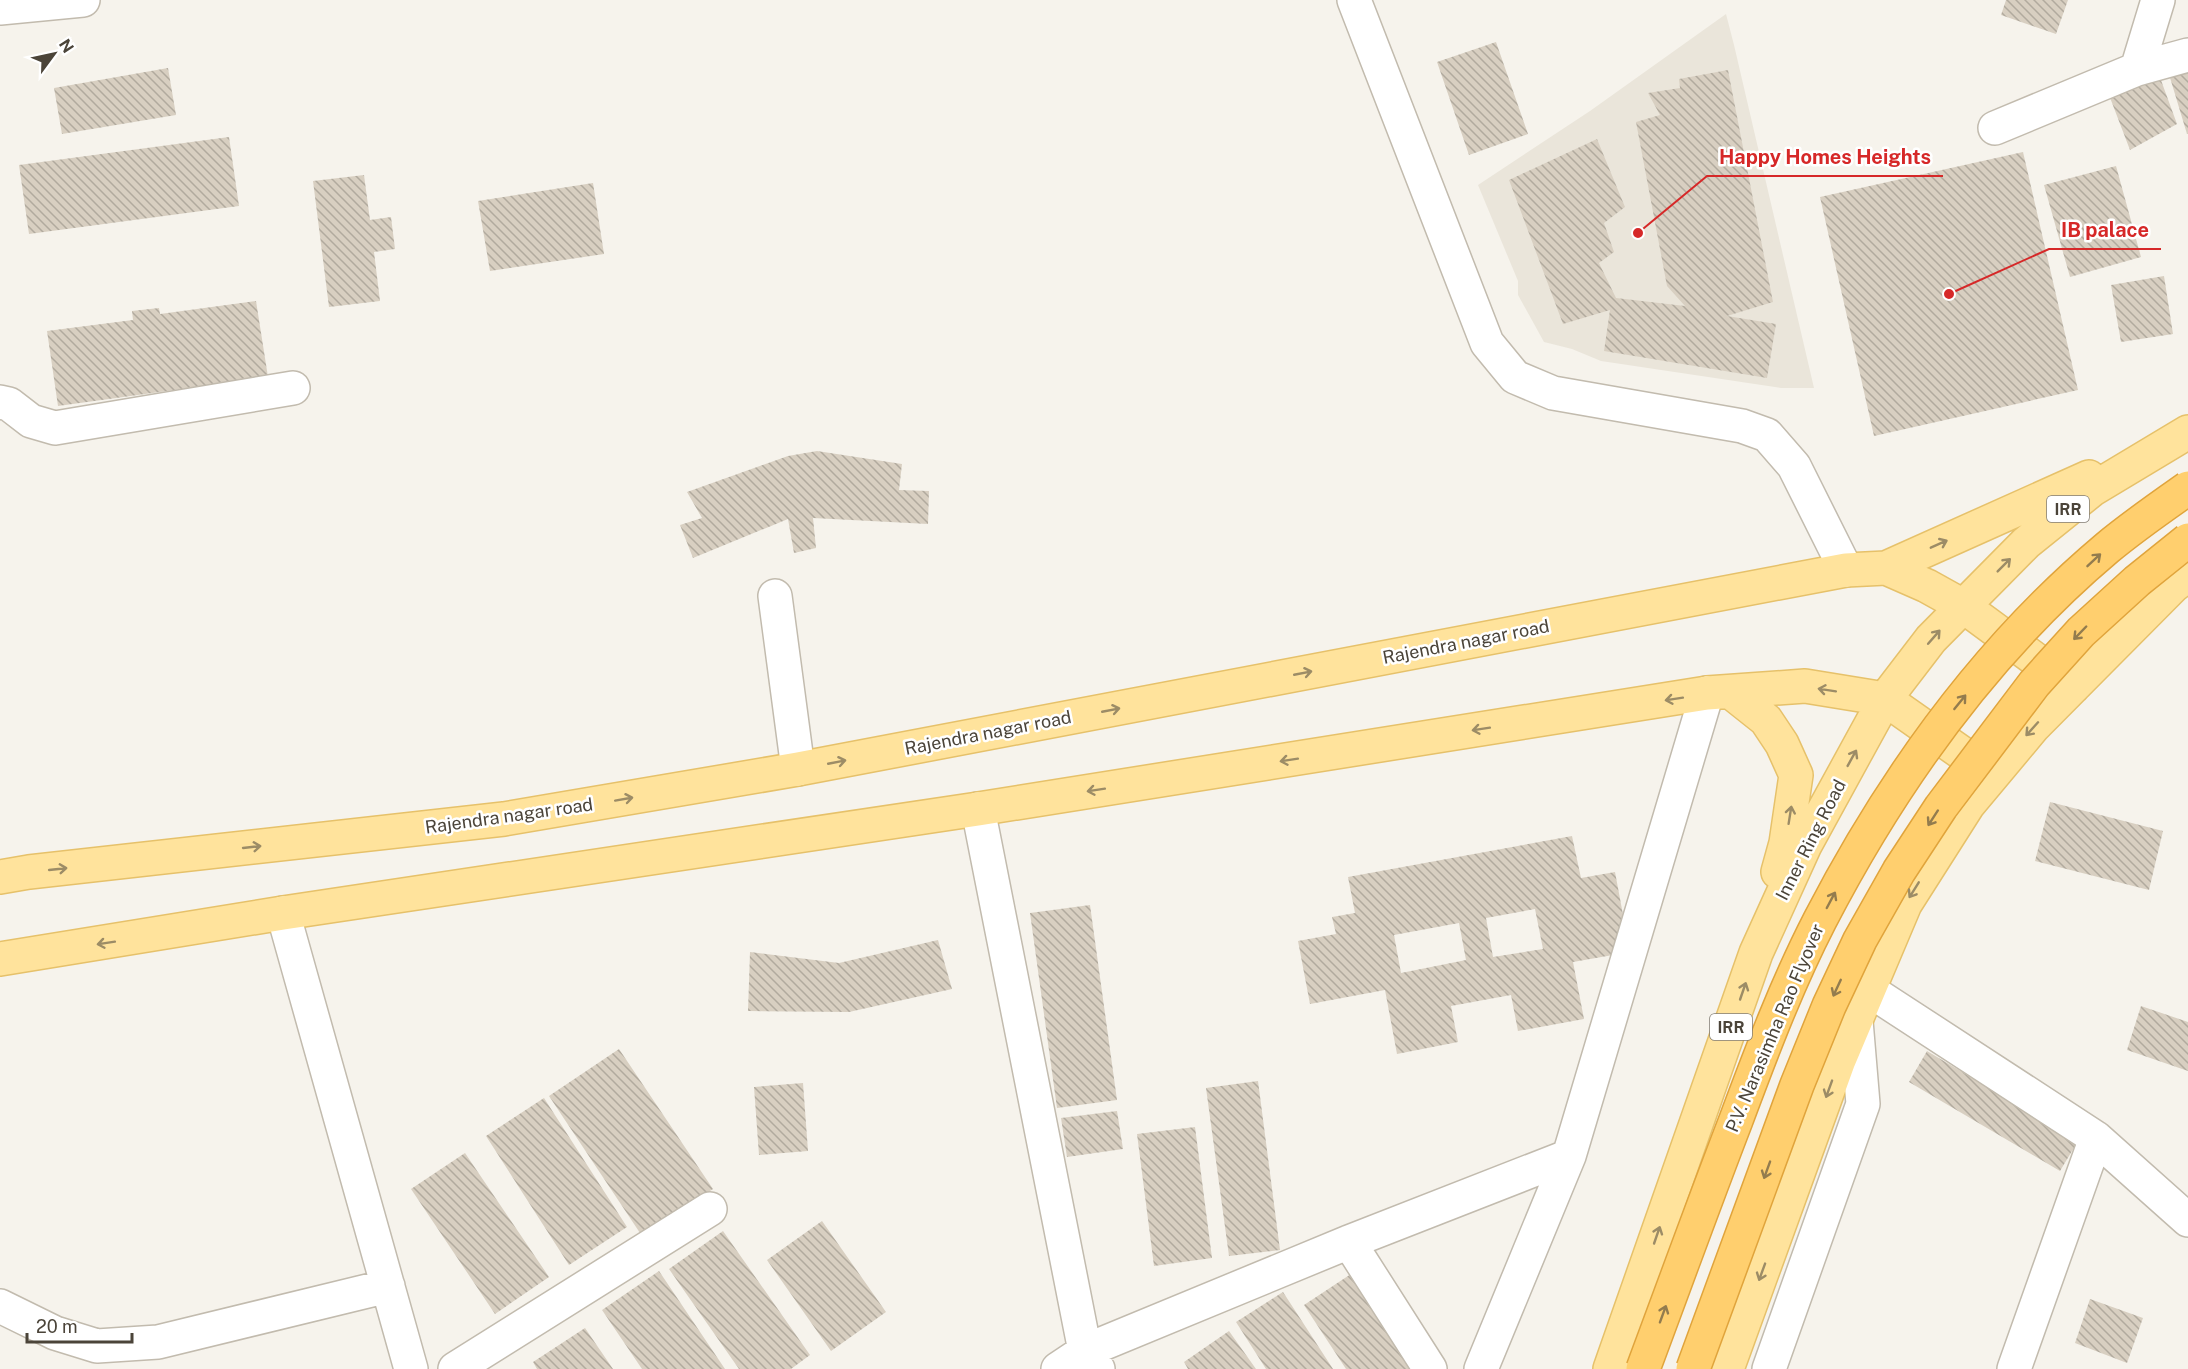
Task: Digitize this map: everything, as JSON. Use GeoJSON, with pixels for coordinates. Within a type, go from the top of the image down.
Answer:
{"type":"FeatureCollection","features":[{"type":"Feature","properties":{"kind":"highway","name":"P.V. Narasimha Rao Flyover"},"geometry":{"type":"LineString","coordinates":[[1643,1369],[1743,1100],[1780,1008],[1819,922],[1858,849],[1948,717],[1998,656],[2049,602],[2107,548],[2188,488]]}},
{"type":"Feature","properties":{"kind":"highway"},"geometry":{"type":"LineString","coordinates":[[1693,1369],[1797,1085],[1829,1006],[1860,940],[1899,871],[1941,807],[2034,684],[2081,632],[2137,581],[2188,540]]}},
{"type":"Feature","properties":{"kind":"main road"},"geometry":{"type":"LineString","coordinates":[[1886,568],[2188,432]]}},
{"type":"Feature","properties":{"kind":"main road","name":"Inner Ring Road"},"geometry":{"type":"LineString","coordinates":[[1610,1369],[1756,953],[1805,845],[1885,699],[1931,639],[2026,543],[2093,489],[2188,432]]}},
{"type":"Feature","properties":{"kind":"main road","name":"Rajendra nagar road"},"geometry":{"type":"LineString","coordinates":[[0,877],[504,819],[798,769],[1846,570],[1886,568],[1927,586],[1963,606],[2073,687]]}},
{"type":"Feature","properties":{"kind":"main road"},"geometry":{"type":"LineString","coordinates":[[1727,1369],[1839,1060],[1905,904],[1968,805],[2034,726],[2172,586],[2188,575]]}},
{"type":"Feature","properties":{"kind":"main road"},"geometry":{"type":"LineString","coordinates":[[0,959],[283,913],[978,809],[1720,693],[1805,686],[1885,699],[1993,775]]}},
{"type":"Feature","properties":{"kind":"main road"},"geometry":{"type":"LineString","coordinates":[[1720,693],[1766,720],[1782,744],[1796,775],[1786,843],[1756,953]]}},
{"type":"Feature","properties":{"kind":"street"},"geometry":{"type":"LineString","coordinates":[[0,8],[83,0]]}},
{"type":"Feature","properties":{"kind":"street"},"geometry":{"type":"LineString","coordinates":[[1354,0],[1487,343],[1515,377],[1553,393],[1742,426],[1767,435],[1794,466],[1846,570]]}},
{"type":"Feature","properties":{"kind":"street"},"geometry":{"type":"LineString","coordinates":[[2137,69],[2158,0]]}},
{"type":"Feature","properties":{"kind":"street"},"geometry":{"type":"LineString","coordinates":[[1995,128],[2137,69],[2188,54]]}},
{"type":"Feature","properties":{"kind":"street"},"geometry":{"type":"LineString","coordinates":[[0,402],[9,404],[31,421],[55,428],[293,388]]}},
{"type":"Feature","properties":{"kind":"street"},"geometry":{"type":"LineString","coordinates":[[775,596],[798,769]]}},
{"type":"Feature","properties":{"kind":"street"},"geometry":{"type":"LineString","coordinates":[[1481,1369],[1569,1156],[1720,693]]}},
{"type":"Feature","properties":{"kind":"street"},"geometry":{"type":"LineString","coordinates":[[978,809],[1091,1360]]}},
{"type":"Feature","properties":{"kind":"street"},"geometry":{"type":"LineString","coordinates":[[283,913],[411,1369]]}},
{"type":"Feature","properties":{"kind":"street"},"geometry":{"type":"LineString","coordinates":[[1869,990],[2096,1138],[2188,1221]]}},
{"type":"Feature","properties":{"kind":"street"},"geometry":{"type":"LineString","coordinates":[[1768,1369],[1863,1104],[1856,1021]]}},
{"type":"Feature","properties":{"kind":"street"},"geometry":{"type":"LineString","coordinates":[[2014,1369],[2096,1138]]}},
{"type":"Feature","properties":{"kind":"street"},"geometry":{"type":"LineString","coordinates":[[1058,1369],[1091,1360],[1349,1242],[1569,1156]]}},
{"type":"Feature","properties":{"kind":"street"},"geometry":{"type":"LineString","coordinates":[[454,1369],[710,1209]]}},
{"type":"Feature","properties":{"kind":"street"},"geometry":{"type":"LineString","coordinates":[[1349,1242],[1430,1369]]}},
{"type":"Feature","properties":{"kind":"street"},"geometry":{"type":"LineString","coordinates":[[0,1306],[55,1333],[98,1346],[158,1342],[388,1287]]}},
{"type":"Feature","properties":{"kind":"shaded area"},"geometry":{"type":"Polygon","coordinates":[[[1726,14],[1814,388],[1781,388],[1601,361],[1572,349],[1544,342],[1518,295],[1518,281],[1478,185],[1590,111],[1726,14]]]}},
{"type":"Feature","properties":{"kind":"building"},"geometry":{"type":"Polygon","coordinates":[[[2006,0],[2068,0],[2056,34],[2001,15],[2006,0]]]}},
{"type":"Feature","properties":{"kind":"building"},"geometry":{"type":"Polygon","coordinates":[[[1496,42],[1528,134],[1469,155],[1437,62],[1496,42]]]}},
{"type":"Feature","properties":{"kind":"building"},"geometry":{"type":"Polygon","coordinates":[[[2188,65],[2188,134],[2187,134],[2168,71],[2188,65]]]}},
{"type":"Feature","properties":{"kind":"building"},"geometry":{"type":"Polygon","coordinates":[[[168,68],[176,115],[62,134],[54,88],[168,68]]]}},
{"type":"Feature","properties":{"kind":"building"},"geometry":{"type":"Polygon","coordinates":[[[1728,70],[1773,302],[1727,316],[1776,324],[1767,378],[1604,351],[1610,310],[1563,324],[1509,180],[1597,139],[1625,207],[1604,223],[1614,252],[1599,263],[1616,298],[1685,306],[1667,286],[1636,122],[1660,115],[1648,93],[1680,88],[1679,79],[1728,70]]]}},
{"type":"Feature","properties":{"kind":"building"},"geometry":{"type":"Polygon","coordinates":[[[2158,72],[2177,124],[2130,150],[2109,95],[2158,72]]]}},
{"type":"Feature","properties":{"kind":"building"},"geometry":{"type":"Polygon","coordinates":[[[229,137],[239,206],[29,234],[19,165],[229,137]]]}},
{"type":"Feature","properties":{"kind":"building"},"geometry":{"type":"Polygon","coordinates":[[[2023,152],[2078,390],[1874,436],[1820,197],[2023,152]]]}},
{"type":"Feature","properties":{"kind":"building"},"geometry":{"type":"Polygon","coordinates":[[[2116,166],[2141,257],[2070,277],[2044,185],[2116,166]]]}},
{"type":"Feature","properties":{"kind":"building"},"geometry":{"type":"Polygon","coordinates":[[[364,175],[370,220],[391,217],[395,249],[374,252],[380,301],[329,307],[313,181],[364,175]]]}},
{"type":"Feature","properties":{"kind":"building"},"geometry":{"type":"Polygon","coordinates":[[[593,183],[604,254],[490,271],[478,201],[593,183]]]}},
{"type":"Feature","properties":{"kind":"building"},"geometry":{"type":"Polygon","coordinates":[[[2164,276],[2173,334],[2121,342],[2111,285],[2164,276]]]}},
{"type":"Feature","properties":{"kind":"building"},"geometry":{"type":"Polygon","coordinates":[[[256,301],[268,377],[58,406],[47,331],[133,320],[132,311],[159,308],[160,314],[256,301]]]}},
{"type":"Feature","properties":{"kind":"building"},"geometry":{"type":"Polygon","coordinates":[[[817,451],[902,464],[899,490],[929,491],[928,524],[813,518],[816,548],[794,553],[788,519],[693,558],[680,525],[702,518],[687,492],[788,456],[817,451]]]}},
{"type":"Feature","properties":{"kind":"building"},"geometry":{"type":"Polygon","coordinates":[[[2050,802],[2163,831],[2149,890],[2035,861],[2050,802]]]}},
{"type":"Feature","properties":{"kind":"building"},"geometry":{"type":"Polygon","coordinates":[[[1572,836],[1581,878],[1615,872],[1630,952],[1573,962],[1584,1019],[1518,1031],[1511,995],[1451,1006],[1458,1042],[1397,1054],[1385,990],[1310,1004],[1298,941],[1336,934],[1332,917],[1355,913],[1348,877],[1572,836]],[[1535,909],[1486,918],[1493,957],[1543,949],[1535,909]],[[1459,923],[1394,935],[1401,973],[1466,960],[1459,923]]]}},
{"type":"Feature","properties":{"kind":"building"},"geometry":{"type":"Polygon","coordinates":[[[1090,905],[1117,1100],[1057,1108],[1030,913],[1090,905]]]}},
{"type":"Feature","properties":{"kind":"building"},"geometry":{"type":"Polygon","coordinates":[[[938,940],[952,989],[849,1012],[748,1011],[750,952],[839,963],[938,940]]]}},
{"type":"Feature","properties":{"kind":"building"},"geometry":{"type":"Polygon","coordinates":[[[2141,1006],[2188,1022],[2188,1071],[2127,1050],[2141,1006]]]}},
{"type":"Feature","properties":{"kind":"building"},"geometry":{"type":"Polygon","coordinates":[[[619,1049],[713,1189],[642,1236],[549,1096],[619,1049]]]}},
{"type":"Feature","properties":{"kind":"building"},"geometry":{"type":"Polygon","coordinates":[[[1927,1051],[2078,1141],[2060,1171],[1909,1082],[1927,1051]]]}},
{"type":"Feature","properties":{"kind":"building"},"geometry":{"type":"Polygon","coordinates":[[[1258,1081],[1280,1250],[1229,1256],[1206,1088],[1258,1081]]]}},
{"type":"Feature","properties":{"kind":"building"},"geometry":{"type":"Polygon","coordinates":[[[803,1083],[808,1151],[759,1155],[754,1087],[803,1083]]]}},
{"type":"Feature","properties":{"kind":"building"},"geometry":{"type":"Polygon","coordinates":[[[544,1098],[627,1227],[569,1265],[486,1136],[544,1098]]]}},
{"type":"Feature","properties":{"kind":"building"},"geometry":{"type":"Polygon","coordinates":[[[1117,1111],[1123,1149],[1067,1157],[1061,1118],[1117,1111]]]}},
{"type":"Feature","properties":{"kind":"building"},"geometry":{"type":"Polygon","coordinates":[[[1195,1127],[1212,1258],[1154,1266],[1137,1134],[1195,1127]]]}},
{"type":"Feature","properties":{"kind":"building"},"geometry":{"type":"Polygon","coordinates":[[[465,1153],[549,1277],[495,1314],[411,1189],[465,1153]]]}},
{"type":"Feature","properties":{"kind":"building"},"geometry":{"type":"Polygon","coordinates":[[[822,1221],[886,1312],[831,1351],[767,1260],[822,1221]]]}},
{"type":"Feature","properties":{"kind":"building"},"geometry":{"type":"Polygon","coordinates":[[[723,1231],[810,1355],[791,1369],[739,1369],[669,1269],[723,1231]]]}},
{"type":"Feature","properties":{"kind":"building"},"geometry":{"type":"Polygon","coordinates":[[[659,1271],[725,1369],[642,1369],[602,1310],[659,1271]]]}},
{"type":"Feature","properties":{"kind":"building"},"geometry":{"type":"Polygon","coordinates":[[[1351,1274],[1414,1369],[1346,1369],[1304,1305],[1351,1274]]]}},
{"type":"Feature","properties":{"kind":"building"},"geometry":{"type":"Polygon","coordinates":[[[1283,1292],[1333,1369],[1266,1369],[1236,1322],[1283,1292]]]}},
{"type":"Feature","properties":{"kind":"building"},"geometry":{"type":"Polygon","coordinates":[[[2090,1299],[2143,1318],[2127,1363],[2075,1343],[2090,1299]]]}},
{"type":"Feature","properties":{"kind":"building"},"geometry":{"type":"Polygon","coordinates":[[[585,1328],[613,1369],[537,1369],[533,1362],[585,1328]]]}},
{"type":"Feature","properties":{"kind":"building"},"geometry":{"type":"Polygon","coordinates":[[[1229,1331],[1256,1369],[1188,1369],[1184,1362],[1229,1331]]]}},
{"type":"Feature","properties":{"kind":"place","name":"Happy Homes Heights"},"geometry":{"type":"Point","coordinates":[1638,233]}},
{"type":"Feature","properties":{"kind":"place","name":"IB palace"},"geometry":{"type":"Point","coordinates":[1949,294]}}]}
